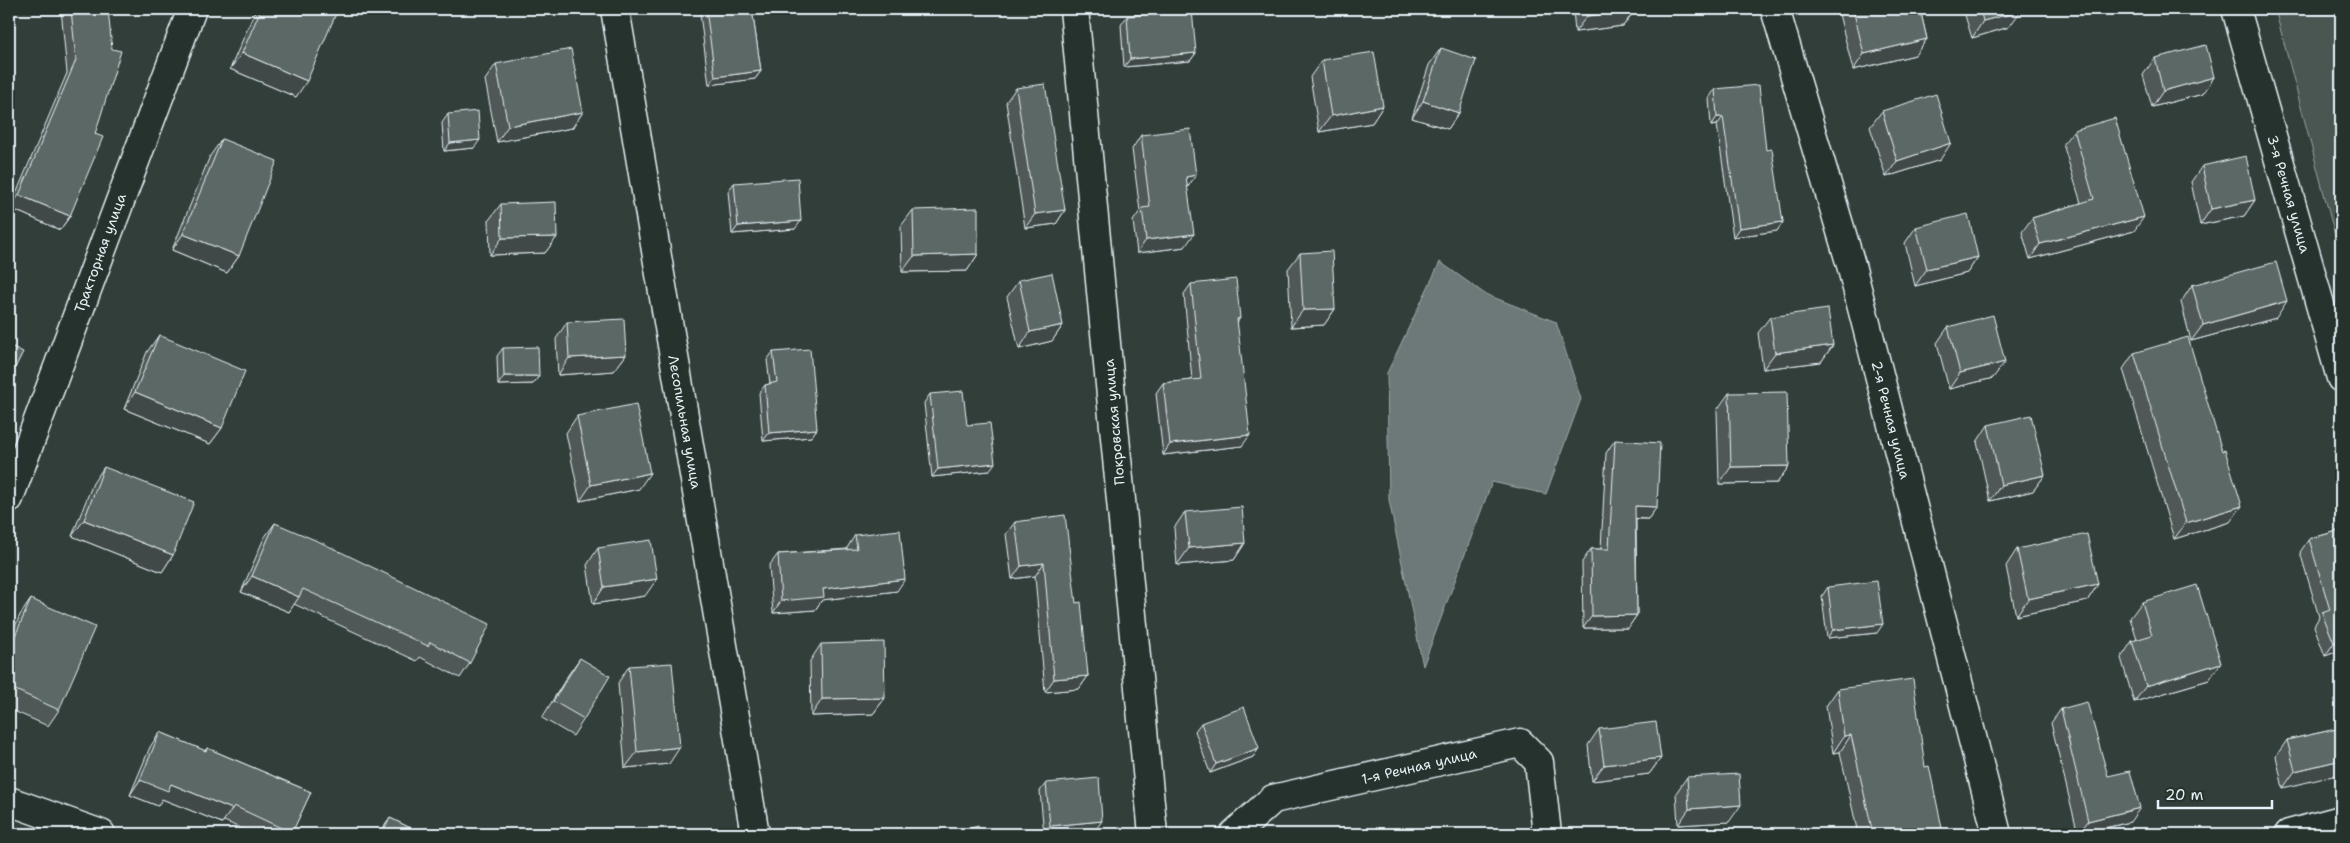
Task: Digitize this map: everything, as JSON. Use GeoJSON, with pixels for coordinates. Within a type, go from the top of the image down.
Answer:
{"type":"FeatureCollection","features":[{"type":"Feature","properties":{"kind":"street","name":"Тракторная улица"},"geometry":{"type":"LineString","coordinates":[[9,498],[192,9]]}},
{"type":"Feature","properties":{"kind":"street","name":"Лесопильная улица"},"geometry":{"type":"LineString","coordinates":[[615,9],[755,834]]}},
{"type":"Feature","properties":{"kind":"street","name":"Покровская улица"},"geometry":{"type":"LineString","coordinates":[[1074,9],[1153,834]]}},
{"type":"Feature","properties":{"kind":"street","name":"2-я Речная улица"},"geometry":{"type":"LineString","coordinates":[[1775,9],[1851,265],[1997,834]]}},
{"type":"Feature","properties":{"kind":"street","name":"3-я Речная улица"},"geometry":{"type":"LineString","coordinates":[[2236,9],[2341,378]]}},
{"type":"Feature","properties":{"kind":"street","name":"1-я Речная улица"},"geometry":{"type":"LineString","coordinates":[[1234,834],[1273,799],[1520,743],[1539,762],[1547,834]]}},
{"type":"Feature","properties":{"kind":"street"},"geometry":{"type":"LineString","coordinates":[[9,801],[101,834]]}},
{"type":"Feature","properties":{"kind":"street"},"geometry":{"type":"LineString","coordinates":[[2289,834],[2341,820]]}},
{"type":"Feature","properties":{"kind":"shaded area"},"geometry":{"type":"Polygon","coordinates":[[[2275,9],[2341,9],[2341,258],[2275,9]]]}},
{"type":"Feature","properties":{"kind":"shaded area"},"geometry":{"type":"Polygon","coordinates":[[[1440,262],[1485,294],[1556,322],[1581,399],[1546,494],[1492,482],[1423,666],[1389,500],[1387,373],[1440,262]]]}},
{"type":"Feature","properties":{"kind":"building"},"geometry":{"type":"Polygon","coordinates":[[[71,9],[108,9],[112,49],[121,51],[95,134],[103,137],[70,216],[19,195],[76,60],[71,9]]]}},
{"type":"Feature","properties":{"kind":"building"},"geometry":{"type":"Polygon","coordinates":[[[261,9],[338,9],[307,81],[242,53],[261,9]]]}},
{"type":"Feature","properties":{"kind":"building"},"geometry":{"type":"Polygon","coordinates":[[[706,9],[752,9],[761,71],[715,77],[706,9]]]}},
{"type":"Feature","properties":{"kind":"building"},"geometry":{"type":"Polygon","coordinates":[[[1586,9],[1635,9],[1635,10],[1587,16],[1586,9]]]}},
{"type":"Feature","properties":{"kind":"building"},"geometry":{"type":"Polygon","coordinates":[[[1853,9],[1920,9],[1927,39],[1864,54],[1853,9]]]}},
{"type":"Feature","properties":{"kind":"building"},"geometry":{"type":"Polygon","coordinates":[[[1980,9],[2020,9],[2021,11],[1983,21],[1980,9]]]}},
{"type":"Feature","properties":{"kind":"building"},"geometry":{"type":"Polygon","coordinates":[[[1192,10],[1196,53],[1130,59],[1127,16],[1192,10]]]}},
{"type":"Feature","properties":{"kind":"building"},"geometry":{"type":"Polygon","coordinates":[[[2206,45],[2214,77],[2163,91],[2155,58],[2206,45]]]}},
{"type":"Feature","properties":{"kind":"building"},"geometry":{"type":"Polygon","coordinates":[[[1441,48],[1476,60],[1459,113],[1423,101],[1441,48]]]}},
{"type":"Feature","properties":{"kind":"building"},"geometry":{"type":"Polygon","coordinates":[[[571,49],[583,112],[508,126],[496,64],[571,49]]]}},
{"type":"Feature","properties":{"kind":"building"},"geometry":{"type":"Polygon","coordinates":[[[1374,52],[1383,106],[1331,116],[1322,60],[1374,52]]]}},
{"type":"Feature","properties":{"kind":"building"},"geometry":{"type":"Polygon","coordinates":[[[1045,84],[1065,210],[1035,214],[1016,88],[1045,84]]]}},
{"type":"Feature","properties":{"kind":"building"},"geometry":{"type":"Polygon","coordinates":[[[1759,85],[1766,150],[1772,149],[1783,222],[1739,228],[1723,117],[1717,117],[1715,89],[1759,85]]]}},
{"type":"Feature","properties":{"kind":"building"},"geometry":{"type":"Polygon","coordinates":[[[1936,94],[1951,143],[1897,161],[1882,111],[1936,94]]]}},
{"type":"Feature","properties":{"kind":"building"},"geometry":{"type":"Polygon","coordinates":[[[478,111],[480,140],[450,143],[448,114],[478,111]]]}},
{"type":"Feature","properties":{"kind":"building"},"geometry":{"type":"Polygon","coordinates":[[[2115,118],[2144,217],[2040,244],[2032,218],[2094,199],[2074,130],[2115,118]]]}},
{"type":"Feature","properties":{"kind":"building"},"geometry":{"type":"Polygon","coordinates":[[[1190,129],[1196,175],[1186,177],[1194,234],[1146,240],[1142,208],[1150,207],[1141,135],[1190,129]]]}},
{"type":"Feature","properties":{"kind":"building"},"geometry":{"type":"Polygon","coordinates":[[[222,139],[277,161],[239,256],[183,234],[222,139]]]}},
{"type":"Feature","properties":{"kind":"building"},"geometry":{"type":"Polygon","coordinates":[[[2246,156],[2255,200],[2211,209],[2202,166],[2246,156]]]}},
{"type":"Feature","properties":{"kind":"building"},"geometry":{"type":"Polygon","coordinates":[[[798,178],[801,221],[738,226],[734,183],[798,178]]]}},
{"type":"Feature","properties":{"kind":"building"},"geometry":{"type":"Polygon","coordinates":[[[556,202],[557,237],[502,238],[501,204],[556,202]]]}},
{"type":"Feature","properties":{"kind":"building"},"geometry":{"type":"Polygon","coordinates":[[[978,208],[978,254],[914,256],[913,210],[978,208]]]}},
{"type":"Feature","properties":{"kind":"building"},"geometry":{"type":"Polygon","coordinates":[[[1968,214],[1978,257],[1927,269],[1916,227],[1968,214]]]}},
{"type":"Feature","properties":{"kind":"building"},"geometry":{"type":"Polygon","coordinates":[[[1332,251],[1335,309],[1303,310],[1300,253],[1332,251]]]}},
{"type":"Feature","properties":{"kind":"building"},"geometry":{"type":"Polygon","coordinates":[[[2276,262],[2287,301],[2203,325],[2192,285],[2276,262]]]}},
{"type":"Feature","properties":{"kind":"building"},"geometry":{"type":"Polygon","coordinates":[[[1052,273],[1063,325],[1030,332],[1019,280],[1052,273]]]}},
{"type":"Feature","properties":{"kind":"building"},"geometry":{"type":"Polygon","coordinates":[[[1236,279],[1240,318],[1237,319],[1250,435],[1170,444],[1163,383],[1201,379],[1191,284],[1236,279]]]}},
{"type":"Feature","properties":{"kind":"building"},"geometry":{"type":"Polygon","coordinates":[[[1828,309],[1833,345],[1775,353],[1770,317],[1828,309]]]}},
{"type":"Feature","properties":{"kind":"building"},"geometry":{"type":"Polygon","coordinates":[[[1993,315],[2005,362],[1960,373],[1948,327],[1993,315]]]}},
{"type":"Feature","properties":{"kind":"building"},"geometry":{"type":"Polygon","coordinates":[[[624,319],[626,355],[569,358],[567,322],[624,319]]]}},
{"type":"Feature","properties":{"kind":"building"},"geometry":{"type":"Polygon","coordinates":[[[159,335],[245,371],[222,428],[135,392],[159,335]]]}},
{"type":"Feature","properties":{"kind":"building"},"geometry":{"type":"Polygon","coordinates":[[[2188,337],[2222,451],[2225,450],[2242,506],[2186,523],[2134,353],[2188,337]]]}},
{"type":"Feature","properties":{"kind":"building"},"geometry":{"type":"Polygon","coordinates":[[[9,345],[23,352],[9,380],[9,345]]]}},
{"type":"Feature","properties":{"kind":"building"},"geometry":{"type":"Polygon","coordinates":[[[538,347],[539,376],[504,376],[503,348],[538,347]]]}},
{"type":"Feature","properties":{"kind":"building"},"geometry":{"type":"Polygon","coordinates":[[[810,349],[817,429],[769,433],[765,385],[777,382],[773,352],[810,349]]]}},
{"type":"Feature","properties":{"kind":"building"},"geometry":{"type":"Polygon","coordinates":[[[963,391],[967,425],[990,423],[995,463],[938,469],[930,394],[963,391]]]}},
{"type":"Feature","properties":{"kind":"building"},"geometry":{"type":"Polygon","coordinates":[[[1787,392],[1789,466],[1731,467],[1729,393],[1787,392]]]}},
{"type":"Feature","properties":{"kind":"building"},"geometry":{"type":"Polygon","coordinates":[[[636,404],[650,473],[591,485],[577,416],[636,404]]]}},
{"type":"Feature","properties":{"kind":"building"},"geometry":{"type":"Polygon","coordinates":[[[2031,415],[2045,475],[2001,485],[1988,425],[2031,415]]]}},
{"type":"Feature","properties":{"kind":"building"},"geometry":{"type":"Polygon","coordinates":[[[1615,440],[1660,443],[1657,507],[1635,506],[1637,615],[1592,616],[1591,549],[1609,549],[1615,440]]]}},
{"type":"Feature","properties":{"kind":"building"},"geometry":{"type":"Polygon","coordinates":[[[104,467],[194,502],[173,555],[84,520],[104,467]]]}},
{"type":"Feature","properties":{"kind":"building"},"geometry":{"type":"Polygon","coordinates":[[[1242,507],[1245,543],[1189,548],[1185,512],[1242,507]]]}},
{"type":"Feature","properties":{"kind":"building"},"geometry":{"type":"Polygon","coordinates":[[[1065,515],[1076,603],[1081,602],[1088,676],[1054,679],[1044,563],[1021,566],[1015,522],[1065,515]]]}},
{"type":"Feature","properties":{"kind":"building"},"geometry":{"type":"Polygon","coordinates":[[[275,523],[322,543],[490,624],[470,663],[430,642],[428,646],[303,589],[299,597],[252,576],[275,523]]]}},
{"type":"Feature","properties":{"kind":"building"},"geometry":{"type":"Polygon","coordinates":[[[900,530],[905,579],[823,589],[824,597],[781,601],[778,554],[857,549],[855,535],[900,530]]]}},
{"type":"Feature","properties":{"kind":"building"},"geometry":{"type":"Polygon","coordinates":[[[2341,530],[2341,641],[2334,643],[2322,613],[2330,610],[2309,539],[2341,530]]]}},
{"type":"Feature","properties":{"kind":"building"},"geometry":{"type":"Polygon","coordinates":[[[2087,534],[2098,584],[2028,599],[2017,549],[2087,534]]]}},
{"type":"Feature","properties":{"kind":"building"},"geometry":{"type":"Polygon","coordinates":[[[651,540],[657,579],[604,587],[598,548],[651,540]]]}},
{"type":"Feature","properties":{"kind":"building"},"geometry":{"type":"Polygon","coordinates":[[[1877,581],[1883,624],[1833,630],[1828,587],[1877,581]]]}},
{"type":"Feature","properties":{"kind":"building"},"geometry":{"type":"Polygon","coordinates":[[[2197,585],[2221,663],[2146,686],[2132,641],[2152,635],[2142,602],[2197,585]]]}},
{"type":"Feature","properties":{"kind":"building"},"geometry":{"type":"Polygon","coordinates":[[[31,599],[95,627],[59,710],[9,687],[9,650],[31,599]]]}},
{"type":"Feature","properties":{"kind":"building"},"geometry":{"type":"Polygon","coordinates":[[[884,642],[885,698],[822,699],[821,644],[884,642]]]}},
{"type":"Feature","properties":{"kind":"building"},"geometry":{"type":"Polygon","coordinates":[[[580,658],[610,676],[584,719],[553,701],[580,658]]]}},
{"type":"Feature","properties":{"kind":"building"},"geometry":{"type":"Polygon","coordinates":[[[672,663],[680,747],[637,752],[629,666],[672,663]]]}},
{"type":"Feature","properties":{"kind":"building"},"geometry":{"type":"Polygon","coordinates":[[[1913,679],[1925,767],[1929,766],[1942,828],[1937,829],[1939,834],[1873,834],[1851,735],[1844,736],[1838,689],[1913,679]]]}},
{"type":"Feature","properties":{"kind":"building"},"geometry":{"type":"Polygon","coordinates":[[[2087,702],[2108,776],[2130,771],[2140,808],[2088,821],[2061,709],[2087,702]]]}},
{"type":"Feature","properties":{"kind":"building"},"geometry":{"type":"Polygon","coordinates":[[[1244,707],[1259,748],[1216,764],[1201,723],[1244,707]]]}},
{"type":"Feature","properties":{"kind":"building"},"geometry":{"type":"Polygon","coordinates":[[[1656,722],[1661,758],[1604,765],[1599,729],[1656,722]]]}},
{"type":"Feature","properties":{"kind":"building"},"geometry":{"type":"Polygon","coordinates":[[[2341,728],[2341,760],[2295,771],[2287,740],[2341,728]]]}},
{"type":"Feature","properties":{"kind":"building"},"geometry":{"type":"Polygon","coordinates":[[[160,732],[206,751],[207,748],[311,792],[292,833],[234,806],[232,809],[171,784],[168,791],[140,780],[160,732]]]}},
{"type":"Feature","properties":{"kind":"building"},"geometry":{"type":"Polygon","coordinates":[[[1739,774],[1741,805],[1689,809],[1687,777],[1739,774]]]}},
{"type":"Feature","properties":{"kind":"building"},"geometry":{"type":"Polygon","coordinates":[[[1099,778],[1102,821],[1050,826],[1046,783],[1099,778]]]}},
{"type":"Feature","properties":{"kind":"building"},"geometry":{"type":"Polygon","coordinates":[[[390,818],[423,834],[382,834],[390,818]]]}},
{"type":"Feature","properties":{"kind":"building"},"geometry":{"type":"Polygon","coordinates":[[[978,826],[981,834],[950,834],[978,826]]]}}]}
